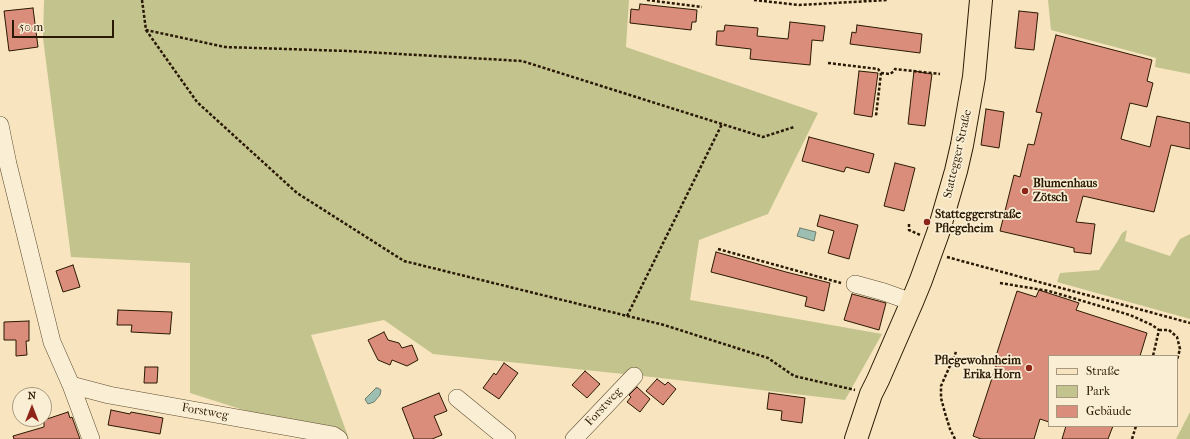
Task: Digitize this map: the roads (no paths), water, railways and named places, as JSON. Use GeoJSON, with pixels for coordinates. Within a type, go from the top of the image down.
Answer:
{"type":"FeatureCollection","features":[{"type":"Feature","properties":{"kind":"main road","name":"Stattegger Straße"},"geometry":{"type":"LineString","coordinates":[[856,439],[871,394],[912,302],[926,244],[938,233],[962,145],[974,77],[981,0]]}},
{"type":"Feature","properties":{"kind":"street"},"geometry":{"type":"LineString","coordinates":[[0,125],[8,164],[52,342],[72,385],[91,439]]}},
{"type":"Feature","properties":{"kind":"street"},"geometry":{"type":"LineString","coordinates":[[855,284],[912,302]]}},
{"type":"Feature","properties":{"kind":"street","name":"Forstweg"},"geometry":{"type":"LineString","coordinates":[[574,439],[634,376]]}},
{"type":"Feature","properties":{"kind":"street","name":"Forstweg"},"geometry":{"type":"LineString","coordinates":[[72,385],[110,395],[333,435],[339,439]]}},
{"type":"Feature","properties":{"kind":"street"},"geometry":{"type":"LineString","coordinates":[[457,398],[507,439]]}},
{"type":"Feature","properties":{"kind":"place","name":"Blumenhaus Zötsch"},"geometry":{"type":"Point","coordinates":[1025,191]}},
{"type":"Feature","properties":{"kind":"place","name":"Statteggerstraße Pflegeheim"},"geometry":{"type":"Point","coordinates":[927,222]}},
{"type":"Feature","properties":{"kind":"place","name":"Pflegewohnheim Erika Horn"},"geometry":{"type":"Point","coordinates":[1029,368]}}]}
